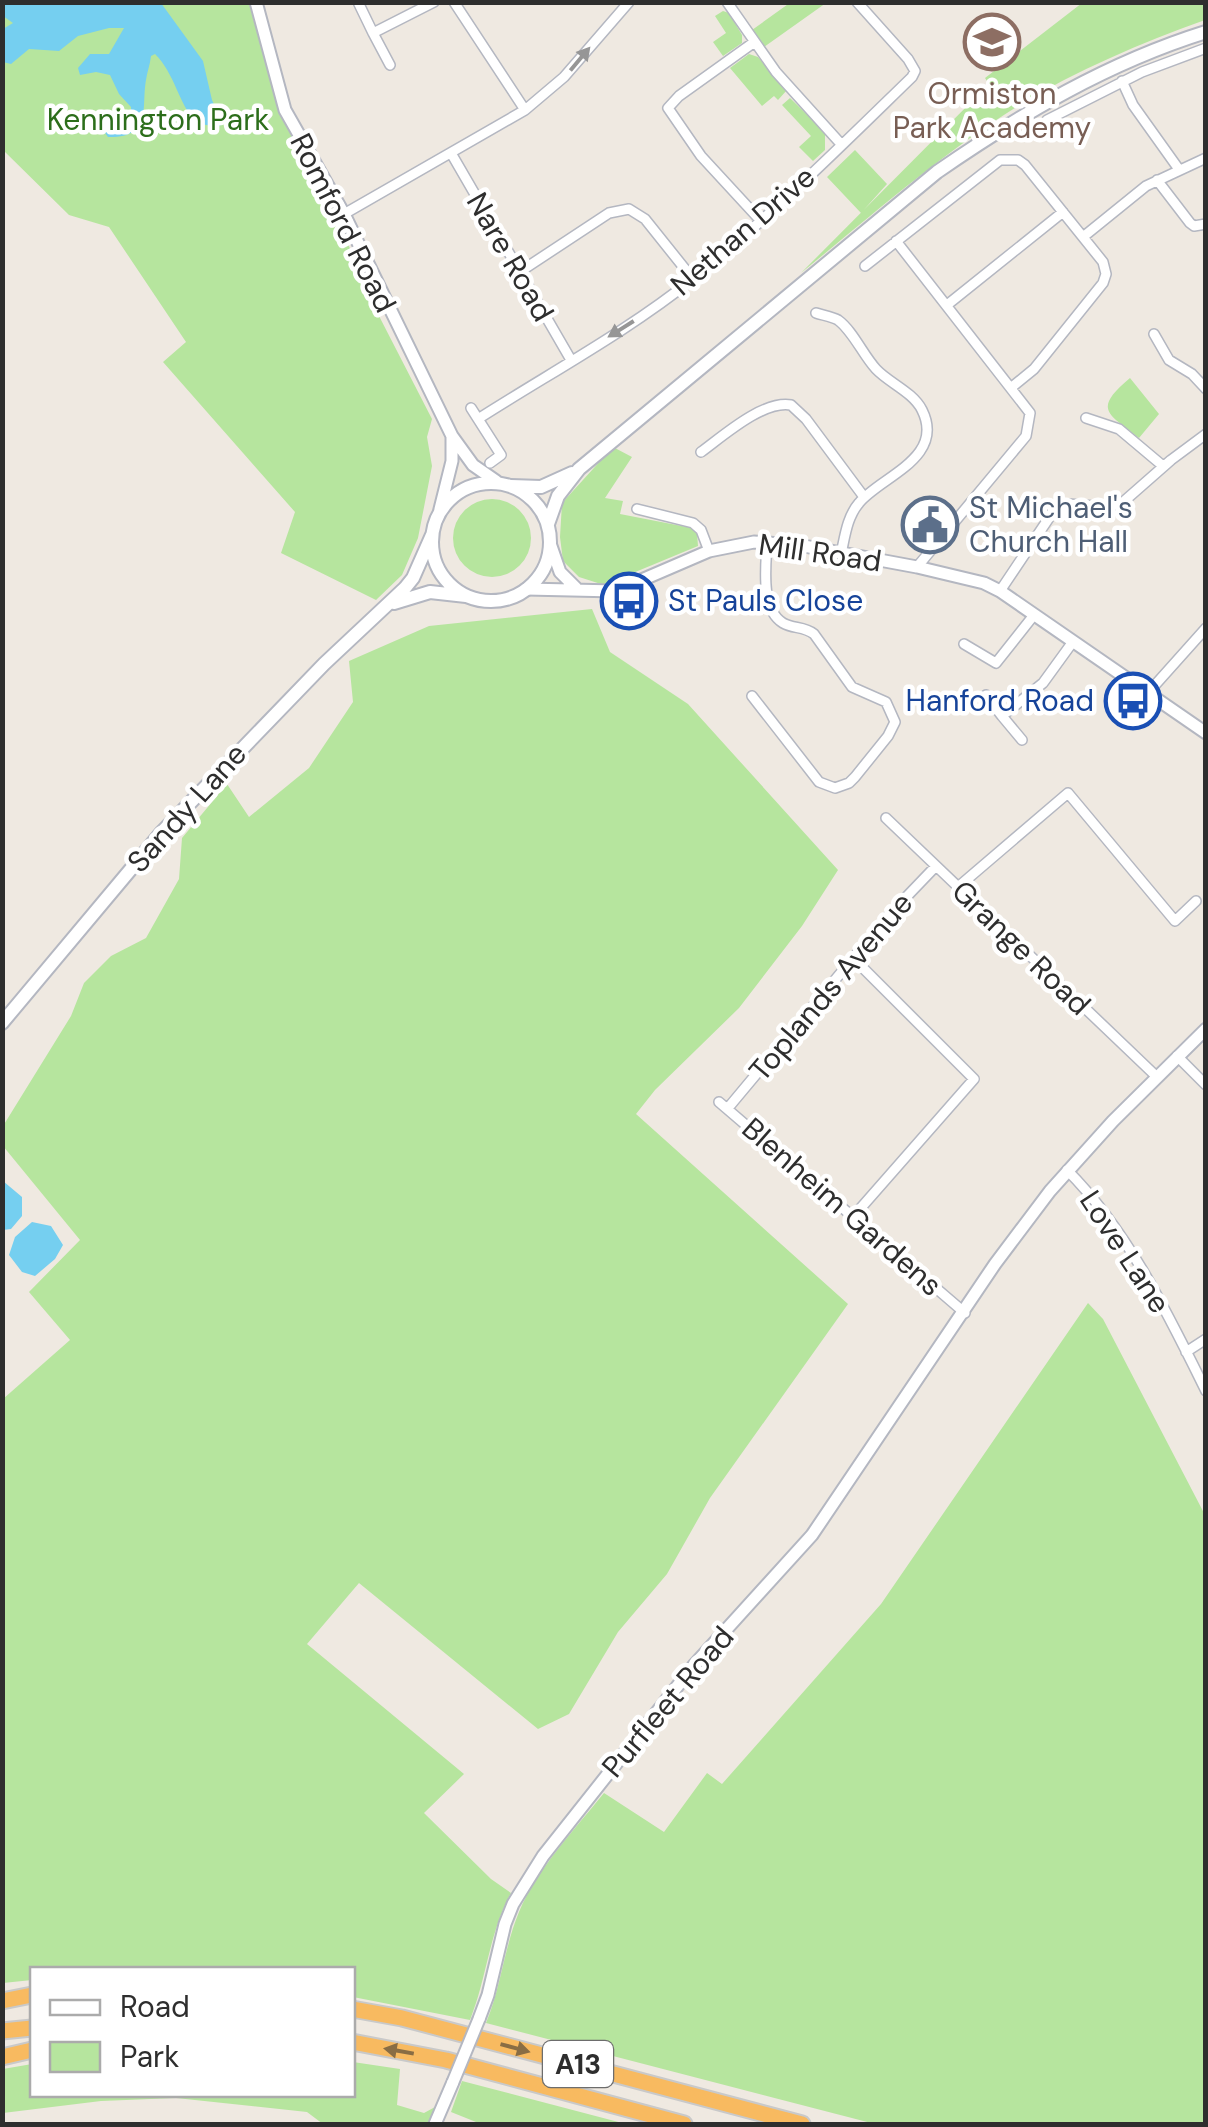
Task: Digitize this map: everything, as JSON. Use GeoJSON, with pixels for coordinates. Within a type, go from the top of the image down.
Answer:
{"type":"FeatureCollection","features":[{"type":"Feature","properties":{"kind":"highway"},"geometry":{"type":"LineString","coordinates":[[2,1990],[30,1994]]}},
{"type":"Feature","properties":{"kind":"highway"},"geometry":{"type":"LineString","coordinates":[[2,2001],[30,1994]]}},
{"type":"Feature","properties":{"kind":"highway","name":"A13"},"geometry":{"type":"LineString","coordinates":[[355,2010],[402,2018],[802,2124]]}},
{"type":"Feature","properties":{"kind":"highway"},"geometry":{"type":"LineString","coordinates":[[2,2031],[30,2028]]}},
{"type":"Feature","properties":{"kind":"highway","name":"A13"},"geometry":{"type":"LineString","coordinates":[[355,2043],[446,2060],[684,2124]]}},
{"type":"Feature","properties":{"kind":"highway"},"geometry":{"type":"LineString","coordinates":[[2,2057],[30,2050]]}},
{"type":"Feature","properties":{"kind":"main road"},"geometry":{"type":"LineString","coordinates":[[548,524],[558,496],[579,470],[937,172],[1054,96],[1114,66],[1206,32]]}},
{"type":"Feature","properties":{"kind":"main road"},"geometry":{"type":"LineString","coordinates":[[511,486],[532,500],[548,524],[551,546],[545,566],[526,590],[510,598],[466,596],[440,571],[432,535],[440,509],[468,487],[496,482],[541,486],[579,470]]}},
{"type":"Feature","properties":{"kind":"main road","name":"Sandy Lane"},"geometry":{"type":"LineString","coordinates":[[2,1023],[162,832],[413,578],[432,535]]}},
{"type":"Feature","properties":{"kind":"main road","name":"Sandy Lane"},"geometry":{"type":"LineString","coordinates":[[387,606],[430,592],[466,596]]}},
{"type":"Feature","properties":{"kind":"street","name":"Romford Road"},"geometry":{"type":"LineString","coordinates":[[256,2],[285,110],[344,214],[452,436],[473,465],[496,482]]}},
{"type":"Feature","properties":{"kind":"street"},"geometry":{"type":"LineString","coordinates":[[358,2],[390,65]]}},
{"type":"Feature","properties":{"kind":"street"},"geometry":{"type":"LineString","coordinates":[[373,33],[434,2]]}},
{"type":"Feature","properties":{"kind":"street"},"geometry":{"type":"LineString","coordinates":[[454,2],[525,110]]}},
{"type":"Feature","properties":{"kind":"street"},"geometry":{"type":"LineString","coordinates":[[727,2],[753,42],[842,144]]}},
{"type":"Feature","properties":{"kind":"street","name":"Nethan Drive"},"geometry":{"type":"LineString","coordinates":[[478,418],[692,279],[842,144],[915,71],[857,2]]}},
{"type":"Feature","properties":{"kind":"street"},"geometry":{"type":"LineString","coordinates":[[344,214],[525,110],[564,77],[627,3]]}},
{"type":"Feature","properties":{"kind":"street"},"geometry":{"type":"LineString","coordinates":[[753,42],[668,108],[700,156],[760,220]]}},
{"type":"Feature","properties":{"kind":"street"},"geometry":{"type":"LineString","coordinates":[[1047,120],[1122,81],[1206,48]]}},
{"type":"Feature","properties":{"kind":"street"},"geometry":{"type":"LineString","coordinates":[[1122,81],[1133,105],[1178,168]]}},
{"type":"Feature","properties":{"kind":"street","name":"Nare Road"},"geometry":{"type":"LineString","coordinates":[[451,153],[570,360]]}},
{"type":"Feature","properties":{"kind":"street"},"geometry":{"type":"LineString","coordinates":[[865,266],[1000,160],[1008,158],[1025,165],[1103,262],[1106,274],[1103,283],[1034,369],[1012,387]]}},
{"type":"Feature","properties":{"kind":"street"},"geometry":{"type":"LineString","coordinates":[[1083,237],[1157,180],[1206,158]]}},
{"type":"Feature","properties":{"kind":"street"},"geometry":{"type":"LineString","coordinates":[[1157,180],[1190,223],[1206,224]]}},
{"type":"Feature","properties":{"kind":"street"},"geometry":{"type":"LineString","coordinates":[[518,273],[609,214],[629,208],[645,219],[692,279]]}},
{"type":"Feature","properties":{"kind":"street"},"geometry":{"type":"LineString","coordinates":[[947,306],[1063,212]]}},
{"type":"Feature","properties":{"kind":"street"},"geometry":{"type":"LineString","coordinates":[[896,241],[1030,414],[1026,436],[917,567]]}},
{"type":"Feature","properties":{"kind":"street"},"geometry":{"type":"LineString","coordinates":[[816,313],[838,320],[877,370],[922,410],[925,434],[916,458],[864,497],[851,515],[840,554]]}},
{"type":"Feature","properties":{"kind":"street"},"geometry":{"type":"LineString","coordinates":[[1154,334],[1169,360],[1192,374],[1206,389]]}},
{"type":"Feature","properties":{"kind":"street"},"geometry":{"type":"LineString","coordinates":[[701,452],[738,424],[774,406],[791,404],[864,497]]}},
{"type":"Feature","properties":{"kind":"street"},"geometry":{"type":"LineString","coordinates":[[471,408],[501,455],[490,463]]}},
{"type":"Feature","properties":{"kind":"street"},"geometry":{"type":"LineString","coordinates":[[1086,418],[1119,430],[1162,466]]}},
{"type":"Feature","properties":{"kind":"street"},"geometry":{"type":"LineString","coordinates":[[1000,591],[1055,509],[1068,504],[1110,507],[1122,503],[1162,466],[1206,434]]}},
{"type":"Feature","properties":{"kind":"street"},"geometry":{"type":"LineString","coordinates":[[440,509],[452,461],[452,436]]}},
{"type":"Feature","properties":{"kind":"street"},"geometry":{"type":"LineString","coordinates":[[637,509],[694,523],[709,551]]}},
{"type":"Feature","properties":{"kind":"street","name":"Mill Road"},"geometry":{"type":"LineString","coordinates":[[526,590],[616,591],[709,551],[742,542],[917,567],[1000,591],[1206,733]]}},
{"type":"Feature","properties":{"kind":"street"},"geometry":{"type":"LineString","coordinates":[[752,696],[819,782],[835,788],[849,784],[895,722],[886,702],[859,692],[846,680],[814,634],[784,624],[775,615],[768,597],[766,543]]}},
{"type":"Feature","properties":{"kind":"street"},"geometry":{"type":"LineString","coordinates":[[551,546],[560,572],[576,588]]}},
{"type":"Feature","properties":{"kind":"street"},"geometry":{"type":"LineString","coordinates":[[964,644],[996,663],[1034,614]]}},
{"type":"Feature","properties":{"kind":"street"},"geometry":{"type":"LineString","coordinates":[[1147,694],[1206,628]]}},
{"type":"Feature","properties":{"kind":"street"},"geometry":{"type":"LineString","coordinates":[[1002,716],[1052,674],[1072,643]]}},
{"type":"Feature","properties":{"kind":"street"},"geometry":{"type":"LineString","coordinates":[[986,696],[1022,740]]}},
{"type":"Feature","properties":{"kind":"street"},"geometry":{"type":"LineString","coordinates":[[958,886],[1068,792],[1175,921],[1196,901]]}},
{"type":"Feature","properties":{"kind":"street","name":"Grange Road"},"geometry":{"type":"LineString","coordinates":[[886,818],[1157,1077]]}},
{"type":"Feature","properties":{"kind":"street","name":"Toplands Avenue"},"geometry":{"type":"LineString","coordinates":[[723,1105],[936,866]]}},
{"type":"Feature","properties":{"kind":"street"},"geometry":{"type":"LineString","coordinates":[[852,1218],[974,1079],[854,958]]}},
{"type":"Feature","properties":{"kind":"street"},"geometry":{"type":"LineString","coordinates":[[1067,1170],[1206,1029]]}},
{"type":"Feature","properties":{"kind":"street"},"geometry":{"type":"LineString","coordinates":[[1177,1056],[1206,1085]]}},
{"type":"Feature","properties":{"kind":"street","name":"Blenheim Gardens"},"geometry":{"type":"LineString","coordinates":[[723,1105],[965,1313]]}},
{"type":"Feature","properties":{"kind":"street","name":"Purfleet Road"},"geometry":{"type":"LineString","coordinates":[[436,2124],[488,1995],[505,1924],[543,1856],[695,1664],[812,1535],[995,1264],[1067,1170]]}},
{"type":"Feature","properties":{"kind":"street","name":"Love Lane"},"geometry":{"type":"LineString","coordinates":[[1067,1170],[1114,1226],[1206,1391]]}},
{"type":"Feature","properties":{"kind":"street"},"geometry":{"type":"LineString","coordinates":[[1186,1352],[1206,1339]]}},
{"type":"Feature","properties":{"kind":"green space"},"geometry":{"type":"Polygon","coordinates":[[[791,2],[826,3],[764,47],[752,30],[791,2]]]}},
{"type":"Feature","properties":{"kind":"green space","name":"Kennington Park"},"geometry":{"type":"Polygon","coordinates":[[[3,3],[249,3],[279,113],[336,216],[379,316],[432,419],[427,437],[432,466],[418,538],[402,575],[376,600],[281,553],[295,512],[163,362],[186,342],[109,227],[69,215],[3,150],[3,3]]]}},
{"type":"Feature","properties":{"kind":"green space"},"geometry":{"type":"Polygon","coordinates":[[[1082,3],[1205,3],[1205,20],[1110,58],[1018,106],[934,165],[801,273],[989,84],[985,78],[1082,3]]]}},
{"type":"Feature","properties":{"kind":"green space"},"geometry":{"type":"Polygon","coordinates":[[[723,11],[729,13],[742,35],[742,43],[723,56],[713,42],[726,33],[715,16],[723,11]]]}},
{"type":"Feature","properties":{"kind":"green space"},"geometry":{"type":"Polygon","coordinates":[[[749,54],[758,57],[787,90],[778,100],[774,96],[762,106],[730,68],[749,54]]]}},
{"type":"Feature","properties":{"kind":"green space"},"geometry":{"type":"Polygon","coordinates":[[[790,98],[825,132],[825,150],[813,161],[799,147],[811,136],[782,105],[790,98]]]}},
{"type":"Feature","properties":{"kind":"green space"},"geometry":{"type":"Polygon","coordinates":[[[855,150],[887,184],[861,213],[827,177],[855,150]]]}},
{"type":"Feature","properties":{"kind":"green space"},"geometry":{"type":"Polygon","coordinates":[[[1130,378],[1159,414],[1139,438],[1109,411],[1111,397],[1130,378]]]}},
{"type":"Feature","properties":{"kind":"green space"},"geometry":{"type":"Polygon","coordinates":[[[613,447],[632,457],[605,498],[623,501],[620,514],[692,528],[697,533],[698,546],[604,585],[579,577],[563,561],[562,503],[613,447]]]}},
{"type":"Feature","properties":{"kind":"green space"},"geometry":{"type":"Polygon","coordinates":[[[484,499],[500,499],[525,516],[531,538],[525,560],[514,571],[500,577],[484,577],[459,560],[453,546],[453,530],[470,505],[484,499]]]}},
{"type":"Feature","properties":{"kind":"green space"},"geometry":{"type":"Polygon","coordinates":[[[592,609],[610,652],[688,704],[838,870],[802,926],[739,1008],[655,1090],[636,1114],[848,1304],[710,1498],[667,1574],[618,1632],[569,1714],[538,1729],[359,1583],[307,1644],[464,1774],[424,1813],[491,1879],[511,1893],[470,2020],[355,1997],[355,1967],[30,1967],[30,1980],[3,1983],[3,1399],[70,1340],[29,1292],[80,1240],[3,1146],[3,1126],[71,1016],[84,983],[111,956],[146,938],[179,879],[182,838],[227,784],[249,817],[309,768],[353,702],[349,661],[429,626],[592,609]]]}},
{"type":"Feature","properties":{"kind":"green space"},"geometry":{"type":"Polygon","coordinates":[[[1088,1303],[1103,1319],[1205,1515],[1205,2124],[875,2124],[486,2023],[514,1926],[527,1896],[557,1850],[604,1793],[664,1832],[707,1773],[722,1784],[881,1604],[1088,1303]]]}},
{"type":"Feature","properties":{"kind":"green space"},"geometry":{"type":"Polygon","coordinates":[[[355,2062],[400,2069],[397,2105],[424,2113],[435,2107],[428,2124],[323,2124],[307,2112],[176,2098],[101,2101],[3,2113],[3,2069],[30,2064],[30,2097],[355,2097],[355,2062]]]}},
{"type":"Feature","properties":{"kind":"green space"},"geometry":{"type":"Polygon","coordinates":[[[462,2081],[626,2124],[481,2124],[451,2112],[462,2081]]]}},
{"type":"Feature","properties":{"kind":"water"},"geometry":{"type":"Polygon","coordinates":[[[3,2],[161,3],[203,61],[212,100],[223,124],[217,127],[196,123],[155,54],[151,56],[144,111],[138,127],[122,136],[108,137],[93,116],[123,121],[131,116],[131,107],[110,75],[80,75],[78,68],[90,54],[109,54],[124,28],[78,36],[59,51],[29,49],[11,64],[3,62],[3,29],[13,23],[3,16],[3,2]]]}},
{"type":"Feature","properties":{"kind":"water"},"geometry":{"type":"Polygon","coordinates":[[[3,1181],[22,1197],[22,1216],[11,1229],[3,1230],[3,1181]]]}},
{"type":"Feature","properties":{"kind":"water"},"geometry":{"type":"Polygon","coordinates":[[[32,1222],[51,1226],[63,1245],[55,1259],[35,1276],[22,1272],[9,1255],[15,1237],[32,1222]]]}},
{"type":"Feature","properties":{"kind":"place","name":"Ormiston Park Academy"},"geometry":{"type":"Point","coordinates":[992,42]}},
{"type":"Feature","properties":{"kind":"place","name":"St Michael's Church Hall"},"geometry":{"type":"Point","coordinates":[930,525]}},
{"type":"Feature","properties":{"kind":"place","name":"St Pauls Close"},"geometry":{"type":"Point","coordinates":[629,601]}},
{"type":"Feature","properties":{"kind":"place","name":"Hanford Road"},"geometry":{"type":"Point","coordinates":[1133,701]}}]}
